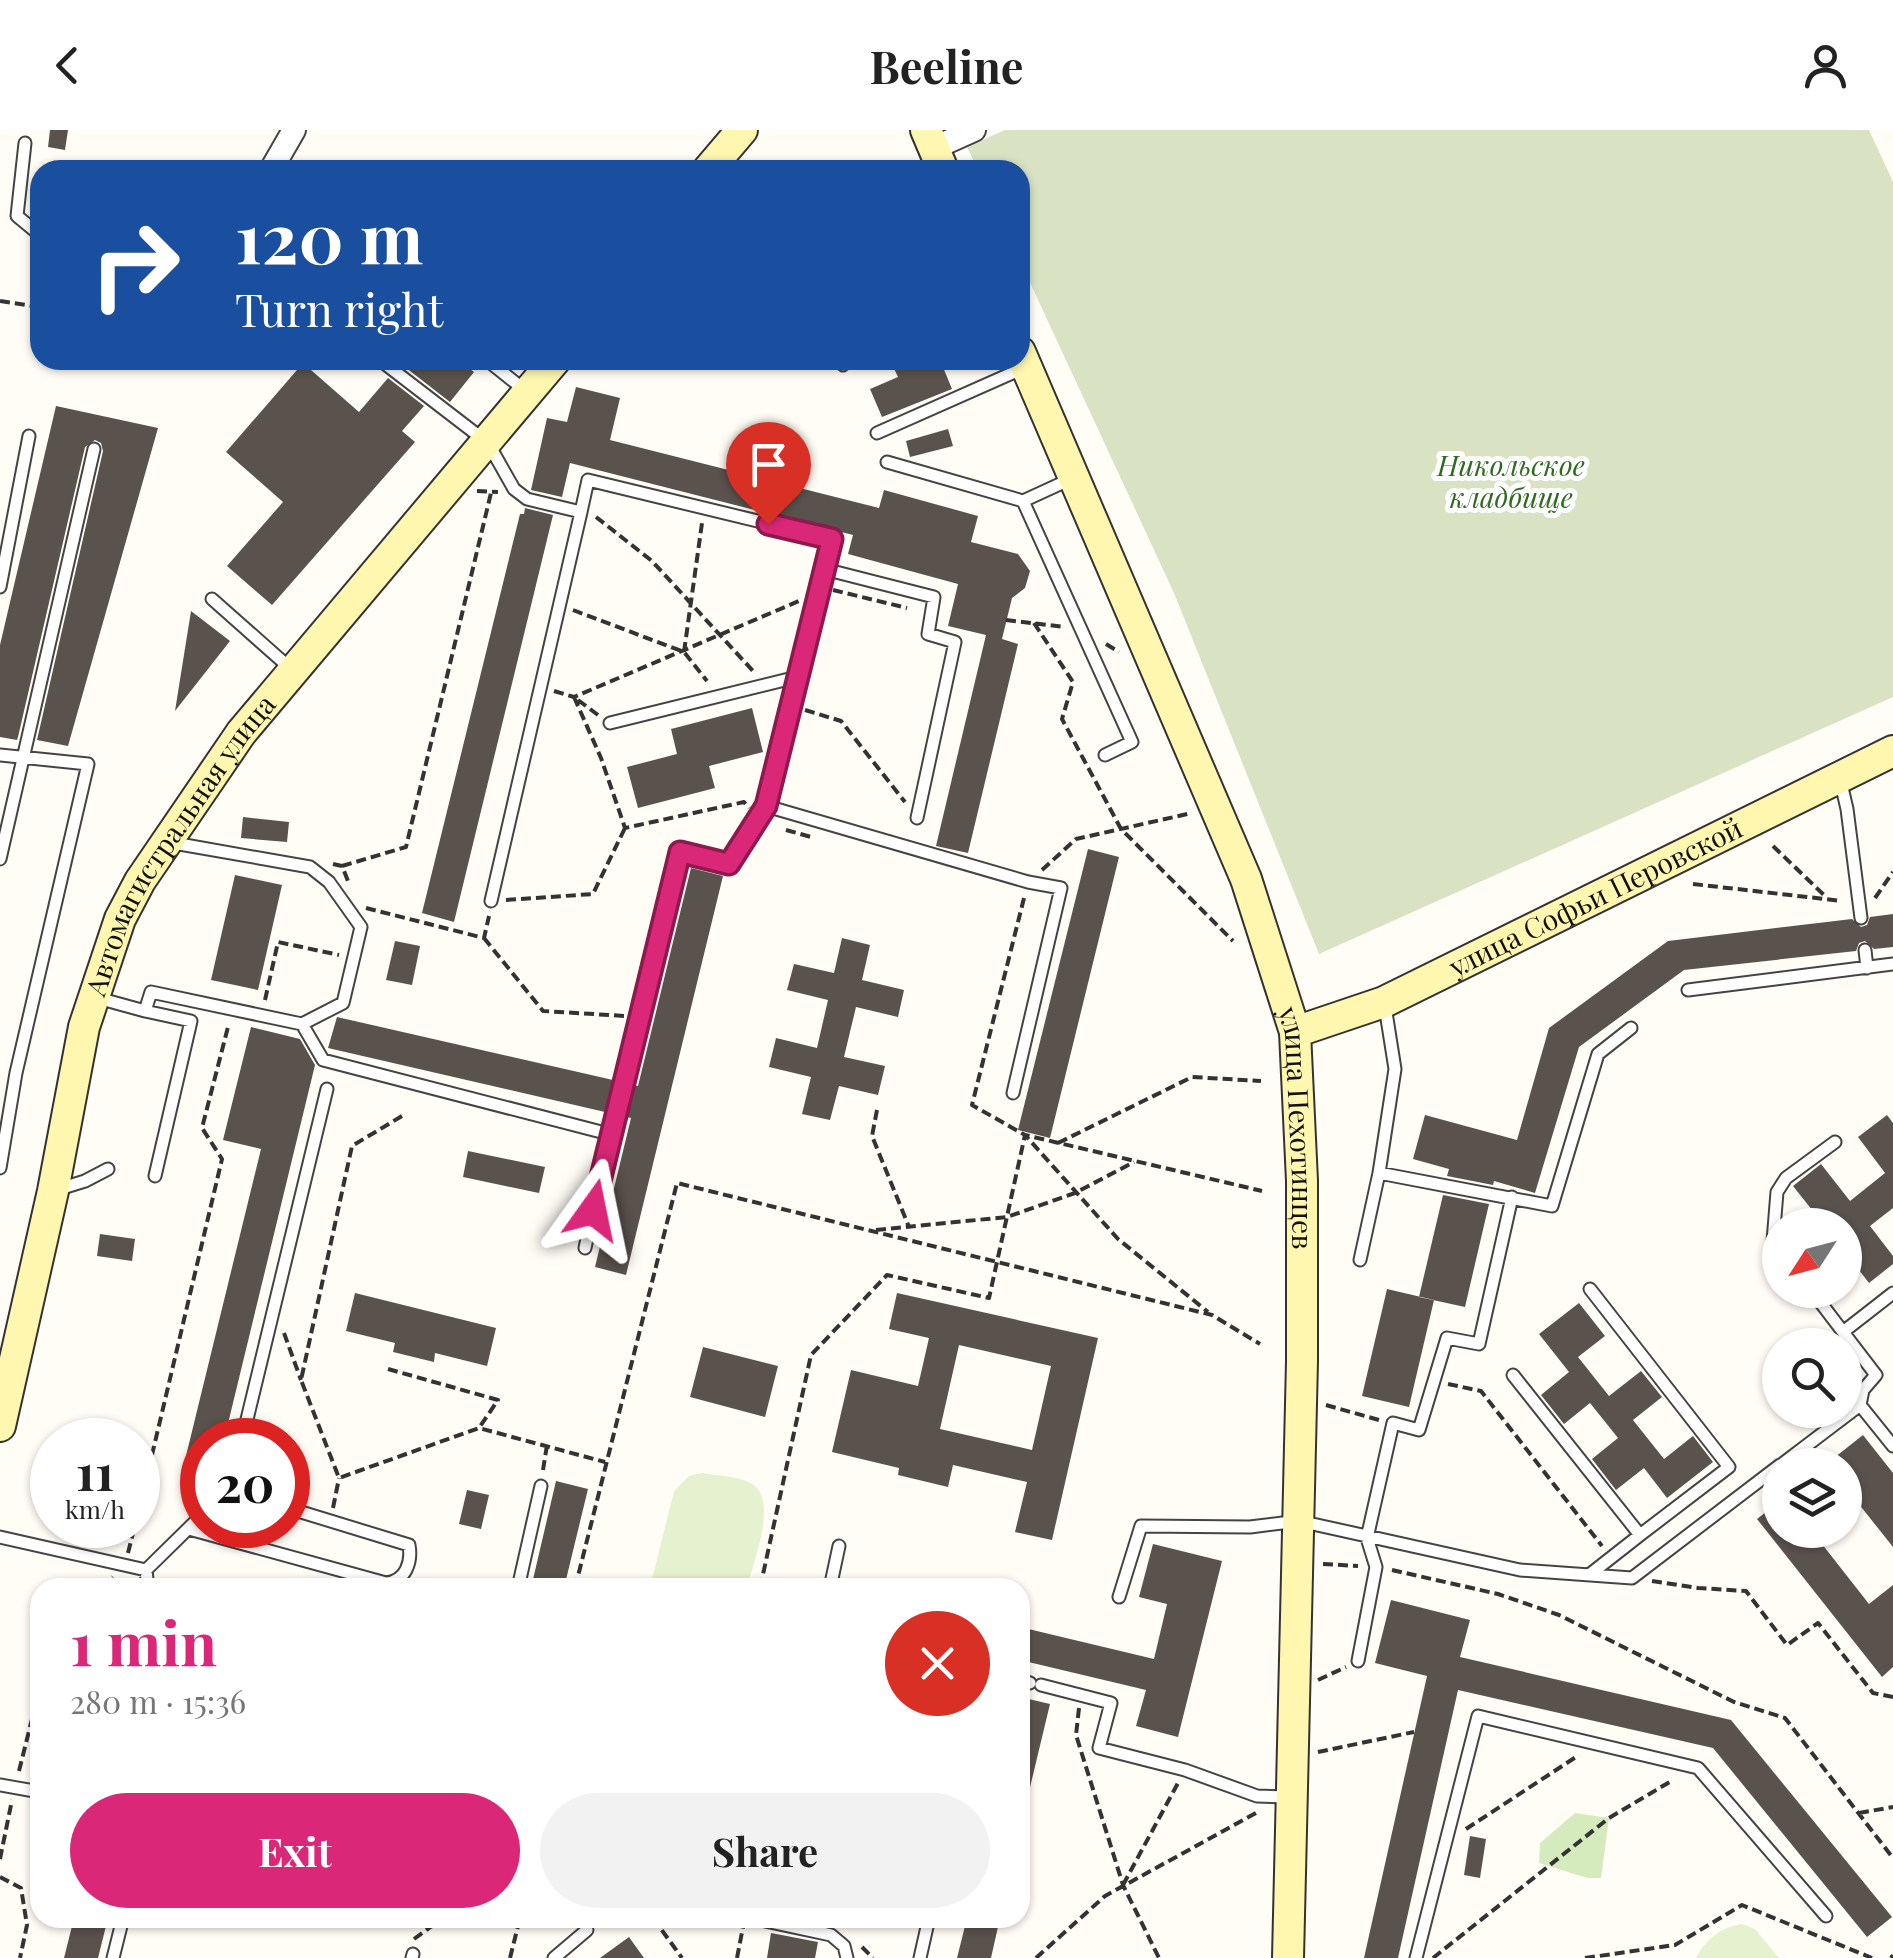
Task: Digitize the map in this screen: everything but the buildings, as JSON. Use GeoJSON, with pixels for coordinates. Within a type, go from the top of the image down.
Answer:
{"type":"FeatureCollection","features":[{"type":"Feature","properties":{"kind":"main road"},"geometry":{"type":"LineString","coordinates":[[716,160],[742,130]]}},
{"type":"Feature","properties":{"kind":"main road","name":"Автомагистральная улица"},"geometry":{"type":"LineString","coordinates":[[0,1426],[53,1191],[84,1028],[120,919],[164,842],[241,733],[547,370]]}},
{"type":"Feature","properties":{"kind":"main road","name":"улица Пехотинцев"},"geometry":{"type":"LineString","coordinates":[[1028,370],[1246,879],[1295,1032],[1302,1180],[1299,1521],[1288,1958]]}},
{"type":"Feature","properties":{"kind":"main road","name":"улица Софьи Перовской"},"geometry":{"type":"LineString","coordinates":[[1295,1032],[1384,1002],[1893,752]]}},
{"type":"Feature","properties":{"kind":"street"},"geometry":{"type":"LineString","coordinates":[[277,160],[294,130]]}},
{"type":"Feature","properties":{"kind":"street"},"geometry":{"type":"LineString","coordinates":[[934,149],[974,130]]}},
{"type":"Feature","properties":{"kind":"lane"},"geometry":{"type":"LineString","coordinates":[[25,143],[17,216],[30,227]]}},
{"type":"Feature","properties":{"kind":"lane"},"geometry":{"type":"LineString","coordinates":[[393,370],[488,442],[514,490],[527,500],[582,509]]}},
{"type":"Feature","properties":{"kind":"lane"},"geometry":{"type":"LineString","coordinates":[[500,370],[529,393]]}},
{"type":"Feature","properties":{"kind":"lane"},"geometry":{"type":"LineString","coordinates":[[877,434],[1002,370]]}},
{"type":"Feature","properties":{"kind":"lane"},"geometry":{"type":"LineString","coordinates":[[0,587],[29,436]]}},
{"type":"Feature","properties":{"kind":"lane"},"geometry":{"type":"LineString","coordinates":[[0,860],[94,450]]}},
{"type":"Feature","properties":{"kind":"lane"},"geometry":{"type":"LineString","coordinates":[[887,462],[1023,501],[1074,478]]}},
{"type":"Feature","properties":{"kind":"lane"},"geometry":{"type":"LineString","coordinates":[[491,900],[588,480],[832,539],[766,806],[729,864],[680,852],[609,1134],[585,1248]]}},
{"type":"Feature","properties":{"kind":"lane"},"geometry":{"type":"LineString","coordinates":[[1023,501],[1132,742],[1105,755]]}},
{"type":"Feature","properties":{"kind":"lane"},"geometry":{"type":"LineString","coordinates":[[824,569],[934,598],[928,634],[955,642],[917,818]]}},
{"type":"Feature","properties":{"kind":"lane"},"geometry":{"type":"LineString","coordinates":[[212,599],[291,670]]}},
{"type":"Feature","properties":{"kind":"lane"},"geometry":{"type":"LineString","coordinates":[[610,723],[798,676]]}},
{"type":"Feature","properties":{"kind":"lane"},"geometry":{"type":"LineString","coordinates":[[0,755],[88,764],[16,1074],[0,1168]]}},
{"type":"Feature","properties":{"kind":"lane"},"geometry":{"type":"LineString","coordinates":[[1840,779],[1861,918]]}},
{"type":"Feature","properties":{"kind":"lane"},"geometry":{"type":"LineString","coordinates":[[766,806],[1060,888],[1013,1093]]}},
{"type":"Feature","properties":{"kind":"lane"},"geometry":{"type":"LineString","coordinates":[[144,1012],[150,992],[302,1024],[343,1002],[361,927],[330,882],[310,867],[164,842]]}},
{"type":"Feature","properties":{"kind":"lane"},"geometry":{"type":"LineString","coordinates":[[1865,950],[1867,968]]}},
{"type":"Feature","properties":{"kind":"lane"},"geometry":{"type":"LineString","coordinates":[[1688,990],[1892,966]]}},
{"type":"Feature","properties":{"kind":"lane"},"geometry":{"type":"LineString","coordinates":[[94,997],[191,1021],[155,1176]]}},
{"type":"Feature","properties":{"kind":"lane"},"geometry":{"type":"LineString","coordinates":[[1360,1260],[1380,1173],[1396,1068],[1384,1002]]}},
{"type":"Feature","properties":{"kind":"lane"},"geometry":{"type":"LineString","coordinates":[[302,1024],[323,1060],[609,1134]]}},
{"type":"Feature","properties":{"kind":"lane"},"geometry":{"type":"LineString","coordinates":[[1380,1173],[1552,1206],[1598,1054],[1631,1028]]}},
{"type":"Feature","properties":{"kind":"lane"},"geometry":{"type":"LineString","coordinates":[[247,1418],[327,1089]]}},
{"type":"Feature","properties":{"kind":"lane"},"geometry":{"type":"LineString","coordinates":[[1775,1208],[1776,1192],[1786,1178],[1835,1142]]}},
{"type":"Feature","properties":{"kind":"lane"},"geometry":{"type":"LineString","coordinates":[[53,1191],[108,1170]]}},
{"type":"Feature","properties":{"kind":"lane"},"geometry":{"type":"LineString","coordinates":[[1358,1661],[1376,1567],[1367,1538],[1394,1424],[1420,1430],[1446,1338],[1479,1344],[1512,1197]]}},
{"type":"Feature","properties":{"kind":"lane"},"geometry":{"type":"LineString","coordinates":[[1589,1575],[1729,1467],[1590,1289]]}},
{"type":"Feature","properties":{"kind":"lane"},"geometry":{"type":"LineString","coordinates":[[1848,1328],[1893,1292]]}},
{"type":"Feature","properties":{"kind":"lane"},"geometry":{"type":"LineString","coordinates":[[1824,1308],[1840,1328]]}},
{"type":"Feature","properties":{"kind":"lane"},"geometry":{"type":"LineString","coordinates":[[1862,1357],[1876,1375],[1862,1395]]}},
{"type":"Feature","properties":{"kind":"lane"},"geometry":{"type":"LineString","coordinates":[[1513,1375],[1640,1536]]}},
{"type":"Feature","properties":{"kind":"lane"},"geometry":{"type":"LineString","coordinates":[[1862,1407],[1893,1446]]}},
{"type":"Feature","properties":{"kind":"lane"},"geometry":{"type":"LineString","coordinates":[[1803,1448],[1829,1428]]}},
{"type":"Feature","properties":{"kind":"lane"},"geometry":{"type":"LineString","coordinates":[[1119,1597],[1141,1526],[1250,1527],[1299,1521],[1520,1570],[1632,1578],[1762,1479]]}},
{"type":"Feature","properties":{"kind":"lane"},"geometry":{"type":"LineString","coordinates":[[520,1578],[541,1486]]}},
{"type":"Feature","properties":{"kind":"lane"},"geometry":{"type":"LineString","coordinates":[[310,1514],[409,1544],[411,1556],[400,1578]]}},
{"type":"Feature","properties":{"kind":"lane"},"geometry":{"type":"LineString","coordinates":[[0,1537],[146,1570]]}},
{"type":"Feature","properties":{"kind":"lane"},"geometry":{"type":"LineString","coordinates":[[146,1570],[180,1537]]}},
{"type":"Feature","properties":{"kind":"lane"},"geometry":{"type":"LineString","coordinates":[[832,1578],[838,1546]]}},
{"type":"Feature","properties":{"kind":"lane"},"geometry":{"type":"LineString","coordinates":[[258,1548],[368,1578]]}},
{"type":"Feature","properties":{"kind":"lane"},"geometry":{"type":"LineString","coordinates":[[146,1570],[147,1578]]}},
{"type":"Feature","properties":{"kind":"lane"},"geometry":{"type":"LineString","coordinates":[[1030,1683],[1111,1704],[1099,1748],[1185,1770],[1258,1796],[1292,1797]]}},
{"type":"Feature","properties":{"kind":"lane"},"geometry":{"type":"LineString","coordinates":[[1416,1958],[1478,1716],[1694,1767],[1826,1916]]}},
{"type":"Feature","properties":{"kind":"lane"},"geometry":{"type":"LineString","coordinates":[[0,1785],[30,1790]]}},
{"type":"Feature","properties":{"kind":"lane"},"geometry":{"type":"LineString","coordinates":[[113,1958],[120,1928]]}},
{"type":"Feature","properties":{"kind":"lane"},"geometry":{"type":"LineString","coordinates":[[798,1928],[830,1935],[844,1946],[847,1958]]}},
{"type":"Feature","properties":{"kind":"lane"},"geometry":{"type":"LineString","coordinates":[[920,1958],[926,1928]]}},
{"type":"Feature","properties":{"kind":"lane"},"geometry":{"type":"LineString","coordinates":[[554,1958],[587,1930]]}},
{"type":"Feature","properties":{"kind":"path"},"geometry":{"type":"LineString","coordinates":[[0,301],[30,306]]}},
{"type":"Feature","properties":{"kind":"path"},"geometry":{"type":"LineString","coordinates":[[469,490],[514,490]]}},
{"type":"Feature","properties":{"kind":"path"},"geometry":{"type":"LineString","coordinates":[[323,861],[342,866],[406,847],[491,493]]}},
{"type":"Feature","properties":{"kind":"path"},"geometry":{"type":"LineString","coordinates":[[684,652],[704,508]]}},
{"type":"Feature","properties":{"kind":"path"},"geometry":{"type":"LineString","coordinates":[[582,509],[652,561],[765,685]]}},
{"type":"Feature","properties":{"kind":"path"},"geometry":{"type":"LineString","coordinates":[[540,688],[574,698],[791,606],[820,587],[932,614]]}},
{"type":"Feature","properties":{"kind":"path"},"geometry":{"type":"LineString","coordinates":[[560,605],[684,652],[718,696]]}},
{"type":"Feature","properties":{"kind":"path"},"geometry":{"type":"LineString","coordinates":[[1034,623],[1073,682],[1062,720],[1120,829],[1234,941]]}},
{"type":"Feature","properties":{"kind":"path"},"geometry":{"type":"LineString","coordinates":[[790,706],[842,721],[917,818]]}},
{"type":"Feature","properties":{"kind":"path"},"geometry":{"type":"LineString","coordinates":[[1192,813],[1076,839],[1028,882],[972,1106],[1025,1135],[1262,1191]]}},
{"type":"Feature","properties":{"kind":"path"},"geometry":{"type":"LineString","coordinates":[[484,938],[491,900],[594,894],[624,828]]}},
{"type":"Feature","properties":{"kind":"path"},"geometry":{"type":"LineString","coordinates":[[1773,846],[1828,900]]}},
{"type":"Feature","properties":{"kind":"path"},"geometry":{"type":"LineString","coordinates":[[342,866],[353,892]]}},
{"type":"Feature","properties":{"kind":"path"},"geometry":{"type":"LineString","coordinates":[[1693,884],[1859,903],[1874,899],[1893,872]]}},
{"type":"Feature","properties":{"kind":"path"},"geometry":{"type":"LineString","coordinates":[[359,906],[484,938],[542,1010],[640,1018]]}},
{"type":"Feature","properties":{"kind":"path"},"geometry":{"type":"LineString","coordinates":[[262,1014],[278,942],[354,958]]}},
{"type":"Feature","properties":{"kind":"path"},"geometry":{"type":"LineString","coordinates":[[160,1421],[222,1158],[202,1128],[233,1008]]}},
{"type":"Feature","properties":{"kind":"path"},"geometry":{"type":"LineString","coordinates":[[1058,1143],[1192,1077],[1261,1081]]}},
{"type":"Feature","properties":{"kind":"path"},"geometry":{"type":"LineString","coordinates":[[878,1110],[872,1136],[909,1227]]}},
{"type":"Feature","properties":{"kind":"path"},"geometry":{"type":"LineString","coordinates":[[301,1380],[352,1146],[402,1116]]}},
{"type":"Feature","properties":{"kind":"path"},"geometry":{"type":"LineString","coordinates":[[1025,1135],[1118,1239],[1212,1316],[1260,1344]]}},
{"type":"Feature","properties":{"kind":"path"},"geometry":{"type":"LineString","coordinates":[[762,1578],[811,1355],[887,1275],[990,1298],[1025,1135]]}},
{"type":"Feature","properties":{"kind":"path"},"geometry":{"type":"LineString","coordinates":[[871,1231],[1007,1217],[1075,1193],[1135,1162]]}},
{"type":"Feature","properties":{"kind":"path"},"geometry":{"type":"LineString","coordinates":[[576,1578],[677,1183],[1212,1316]]}},
{"type":"Feature","properties":{"kind":"path"},"geometry":{"type":"LineString","coordinates":[[274,1306],[339,1478],[331,1520]]}},
{"type":"Feature","properties":{"kind":"path"},"geometry":{"type":"LineString","coordinates":[[388,1369],[498,1400],[479,1428]]}},
{"type":"Feature","properties":{"kind":"path"},"geometry":{"type":"LineString","coordinates":[[1434,1380],[1482,1391],[1611,1558]]}},
{"type":"Feature","properties":{"kind":"path"},"geometry":{"type":"LineString","coordinates":[[1320,1404],[1394,1424]]}},
{"type":"Feature","properties":{"kind":"path"},"geometry":{"type":"LineString","coordinates":[[339,1478],[479,1428],[605,1462]]}},
{"type":"Feature","properties":{"kind":"path"},"geometry":{"type":"LineString","coordinates":[[541,1486],[547,1445]]}},
{"type":"Feature","properties":{"kind":"path"},"geometry":{"type":"LineString","coordinates":[[1298,1561],[1376,1567],[1498,1594],[1558,1615],[1734,1702],[1785,1718],[1893,1858]]}},
{"type":"Feature","properties":{"kind":"path"},"geometry":{"type":"LineString","coordinates":[[1632,1578],[1746,1591],[1788,1645],[1818,1623],[1873,1693],[1893,1696]]}},
{"type":"Feature","properties":{"kind":"path"},"geometry":{"type":"LineString","coordinates":[[1314,1682],[1358,1661]]}},
{"type":"Feature","properties":{"kind":"path"},"geometry":{"type":"LineString","coordinates":[[1080,1696],[1076,1735],[1124,1885],[1159,1958]]}},
{"type":"Feature","properties":{"kind":"path"},"geometry":{"type":"LineString","coordinates":[[1313,1753],[1414,1732]]}},
{"type":"Feature","properties":{"kind":"path"},"geometry":{"type":"LineString","coordinates":[[1446,1843],[1595,1744]]}},
{"type":"Feature","properties":{"kind":"path"},"geometry":{"type":"LineString","coordinates":[[1433,1958],[1609,1818],[1694,1767]]}},
{"type":"Feature","properties":{"kind":"path"},"geometry":{"type":"LineString","coordinates":[[1124,1885],[1185,1770]]}},
{"type":"Feature","properties":{"kind":"path"},"geometry":{"type":"LineString","coordinates":[[1858,1813],[1893,1807]]}},
{"type":"Feature","properties":{"kind":"path"},"geometry":{"type":"LineString","coordinates":[[1036,1958],[1106,1896],[1257,1812]]}},
{"type":"Feature","properties":{"kind":"path"},"geometry":{"type":"LineString","coordinates":[[0,1877],[21,1888],[28,1925],[20,1958]]}},
{"type":"Feature","properties":{"kind":"path"},"geometry":{"type":"LineString","coordinates":[[1585,1958],[1675,1944],[1742,1905],[1872,1958]]}},
{"type":"Feature","properties":{"kind":"path"},"geometry":{"type":"LineString","coordinates":[[409,1953],[433,1928]]}},
{"type":"Feature","properties":{"kind":"path"},"geometry":{"type":"LineString","coordinates":[[510,1958],[518,1928]]}},
{"type":"Feature","properties":{"kind":"path"},"geometry":{"type":"LineString","coordinates":[[661,1928],[682,1958]]}},
{"type":"Feature","properties":{"kind":"path"},"geometry":{"type":"LineString","coordinates":[[737,1958],[743,1928]]}},
{"type":"Feature","properties":{"kind":"path"},"geometry":{"type":"LineString","coordinates":[[1841,1945],[1841,1958]]}},
{"type":"Feature","properties":{"kind":"green space","name":"Никольское кладбище"},"geometry":{"type":"Polygon","coordinates":[[[1005,130],[1869,130],[1893,182],[1893,697],[1319,954],[1174,593],[1030,283],[1030,160],[973,160],[967,147],[1005,130]]]}},
{"type":"Feature","properties":{"kind":"green space"},"geometry":{"type":"Polygon","coordinates":[[[702,1473],[745,1481],[762,1496],[764,1522],[749,1578],[652,1578],[674,1491],[689,1476],[702,1473]]]}},
{"type":"Feature","properties":{"kind":"green space"},"geometry":{"type":"Polygon","coordinates":[[[1575,1813],[1609,1818],[1601,1878],[1587,1878],[1539,1863],[1540,1843],[1575,1813]]]}},
{"type":"Feature","properties":{"kind":"green space"},"geometry":{"type":"Polygon","coordinates":[[[1742,1924],[1755,1929],[1779,1958],[1696,1958],[1715,1935],[1742,1924]]]}},
{"type":"Feature","properties":{"kind":"route"},"geometry":{"type":"LineString","coordinates":[[593,1210],[680,852],[729,864],[766,806],[832,539],[768,524]]}}]}
